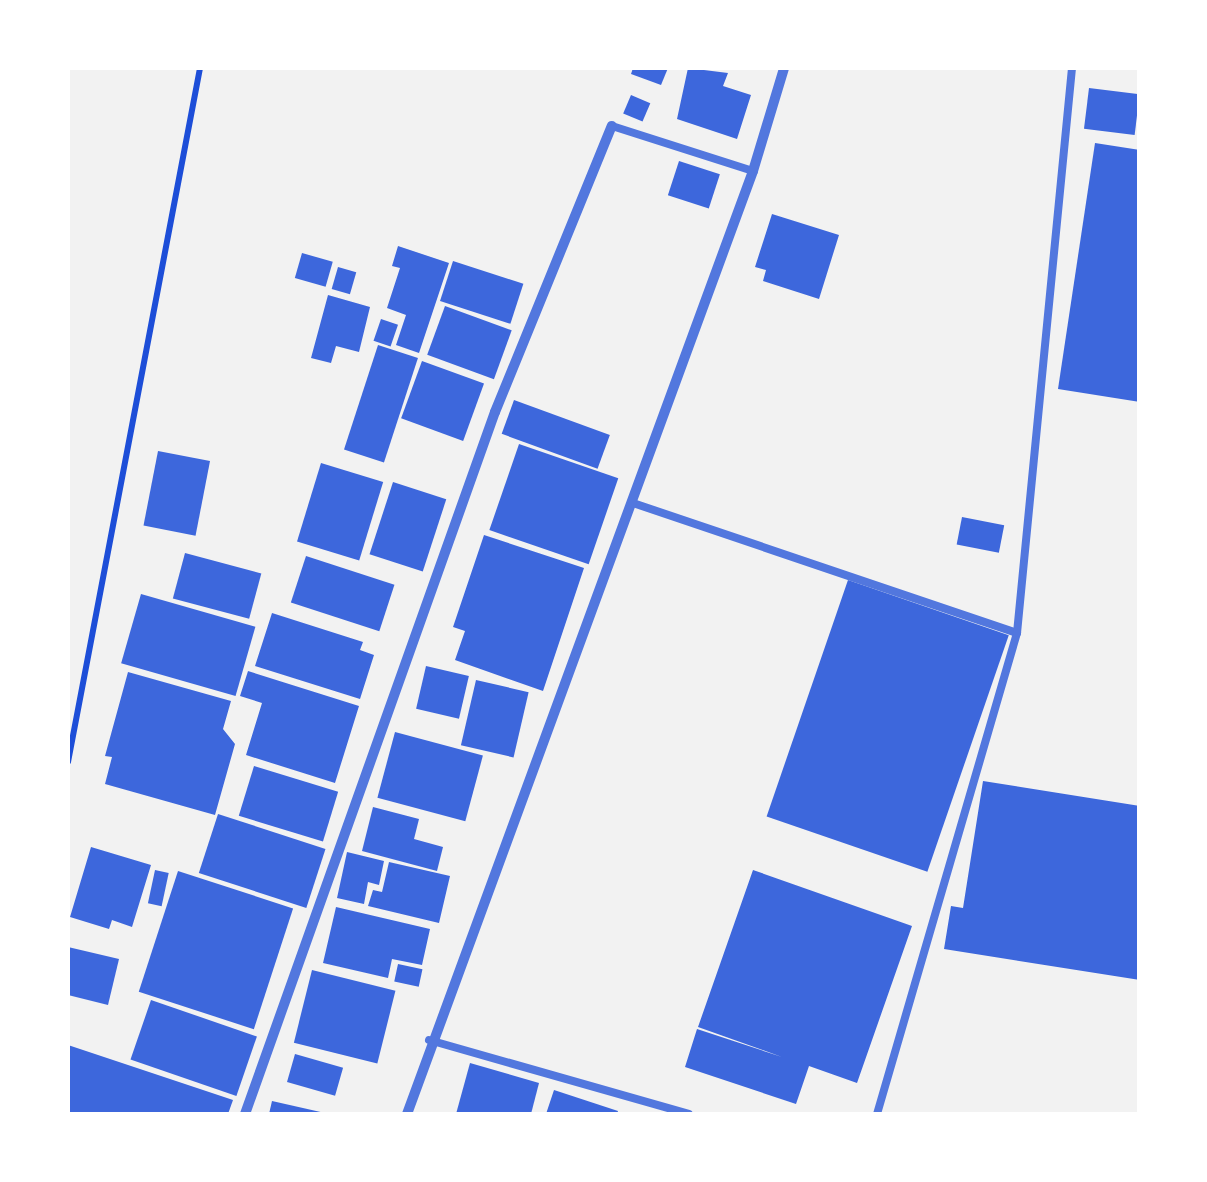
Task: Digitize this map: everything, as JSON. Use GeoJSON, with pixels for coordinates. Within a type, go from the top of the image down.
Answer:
{"type":"FeatureCollection","features":[{"type":"Feature","properties":{"kind":"street"},"geometry":{"type":"LineString","coordinates":[[407,1114],[429,1040],[633,503],[753,171],[784,68]]}},
{"type":"Feature","properties":{"kind":"street"},"geometry":{"type":"LineString","coordinates":[[245,1114],[495,412],[612,126]]}},
{"type":"Feature","properties":{"kind":"lane"},"geometry":{"type":"LineString","coordinates":[[878,1114],[1017,633],[1072,68]]}},
{"type":"Feature","properties":{"kind":"lane"},"geometry":{"type":"LineString","coordinates":[[612,126],[753,171]]}},
{"type":"Feature","properties":{"kind":"lane"},"geometry":{"type":"LineString","coordinates":[[633,503],[1017,633]]}},
{"type":"Feature","properties":{"kind":"lane"},"geometry":{"type":"LineString","coordinates":[[429,1040],[688,1114]]}},
{"type":"Feature","properties":{"kind":"path"},"geometry":{"type":"LineString","coordinates":[[68,762],[200,68]]}},
{"type":"Feature","properties":{"kind":"building"},"geometry":{"type":"Polygon","coordinates":[[[633,68],[668,68],[661,85],[631,74],[633,68]]]}},
{"type":"Feature","properties":{"kind":"building"},"geometry":{"type":"Polygon","coordinates":[[[688,68],[728,73],[723,86],[751,95],[737,139],[677,119],[688,68]]]}},
{"type":"Feature","properties":{"kind":"building"},"geometry":{"type":"Polygon","coordinates":[[[1089,88],[1140,94],[1135,135],[1084,129],[1089,88]]]}},
{"type":"Feature","properties":{"kind":"building"},"geometry":{"type":"Polygon","coordinates":[[[631,95],[650,103],[643,122],[623,113],[631,95]]]}},
{"type":"Feature","properties":{"kind":"building"},"geometry":{"type":"Polygon","coordinates":[[[1095,143],[1140,150],[1140,402],[1058,389],[1095,143]]]}},
{"type":"Feature","properties":{"kind":"building"},"geometry":{"type":"Polygon","coordinates":[[[679,161],[720,174],[709,209],[668,195],[679,161]]]}},
{"type":"Feature","properties":{"kind":"building"},"geometry":{"type":"Polygon","coordinates":[[[772,214],[839,235],[819,299],[763,281],[766,270],[755,267],[772,214]]]}},
{"type":"Feature","properties":{"kind":"building"},"geometry":{"type":"Polygon","coordinates":[[[398,246],[449,263],[419,353],[396,345],[406,315],[387,308],[400,268],[392,266],[398,246]]]}},
{"type":"Feature","properties":{"kind":"building"},"geometry":{"type":"Polygon","coordinates":[[[302,253],[333,262],[326,287],[295,278],[302,253]]]}},
{"type":"Feature","properties":{"kind":"building"},"geometry":{"type":"Polygon","coordinates":[[[453,261],[523,284],[510,324],[440,301],[453,261]]]}},
{"type":"Feature","properties":{"kind":"building"},"geometry":{"type":"Polygon","coordinates":[[[338,267],[356,272],[350,294],[332,289],[338,267]]]}},
{"type":"Feature","properties":{"kind":"building"},"geometry":{"type":"Polygon","coordinates":[[[328,295],[370,307],[359,352],[336,346],[331,363],[311,358],[328,295]]]}},
{"type":"Feature","properties":{"kind":"building"},"geometry":{"type":"Polygon","coordinates":[[[445,306],[512,330],[494,379],[427,355],[445,306]]]}},
{"type":"Feature","properties":{"kind":"building"},"geometry":{"type":"Polygon","coordinates":[[[381,319],[398,325],[391,347],[374,341],[381,319]]]}},
{"type":"Feature","properties":{"kind":"building"},"geometry":{"type":"Polygon","coordinates":[[[378,345],[418,358],[384,463],[344,450],[378,345]]]}},
{"type":"Feature","properties":{"kind":"building"},"geometry":{"type":"Polygon","coordinates":[[[422,361],[484,384],[463,441],[401,418],[422,361]]]}},
{"type":"Feature","properties":{"kind":"building"},"geometry":{"type":"Polygon","coordinates":[[[514,400],[610,435],[598,469],[502,434],[514,400]]]}},
{"type":"Feature","properties":{"kind":"building"},"geometry":{"type":"Polygon","coordinates":[[[519,444],[618,478],[589,564],[489,530],[519,444]]]}},
{"type":"Feature","properties":{"kind":"building"},"geometry":{"type":"Polygon","coordinates":[[[158,451],[210,461],[196,536],[143,526],[158,451]]]}},
{"type":"Feature","properties":{"kind":"building"},"geometry":{"type":"Polygon","coordinates":[[[321,463],[383,482],[359,560],[297,541],[321,463]]]}},
{"type":"Feature","properties":{"kind":"building"},"geometry":{"type":"Polygon","coordinates":[[[393,482],[446,499],[423,572],[370,554],[393,482]]]}},
{"type":"Feature","properties":{"kind":"building"},"geometry":{"type":"Polygon","coordinates":[[[962,517],[1004,525],[999,553],[957,544],[962,517]]]}},
{"type":"Feature","properties":{"kind":"building"},"geometry":{"type":"Polygon","coordinates":[[[484,535],[584,568],[543,691],[455,660],[465,631],[453,627],[484,535]]]}},
{"type":"Feature","properties":{"kind":"building"},"geometry":{"type":"Polygon","coordinates":[[[185,553],[261,573],[249,619],[173,598],[185,553]]]}},
{"type":"Feature","properties":{"kind":"building"},"geometry":{"type":"Polygon","coordinates":[[[306,556],[394,585],[379,631],[291,603],[306,556]]]}},
{"type":"Feature","properties":{"kind":"building"},"geometry":{"type":"Polygon","coordinates":[[[848,580],[1009,635],[927,872],[767,816],[848,580]]]}},
{"type":"Feature","properties":{"kind":"building"},"geometry":{"type":"Polygon","coordinates":[[[141,594],[255,627],[236,696],[121,663],[141,594]]]}},
{"type":"Feature","properties":{"kind":"building"},"geometry":{"type":"Polygon","coordinates":[[[272,613],[363,642],[360,650],[374,655],[360,699],[255,666],[272,613]]]}},
{"type":"Feature","properties":{"kind":"building"},"geometry":{"type":"Polygon","coordinates":[[[426,666],[469,676],[459,719],[416,709],[426,666]]]}},
{"type":"Feature","properties":{"kind":"building"},"geometry":{"type":"Polygon","coordinates":[[[248,671],[359,706],[335,783],[246,755],[262,703],[240,696],[248,671]]]}},
{"type":"Feature","properties":{"kind":"building"},"geometry":{"type":"Polygon","coordinates":[[[128,672],[231,701],[223,729],[235,744],[215,815],[105,784],[112,757],[105,756],[128,672]]]}},
{"type":"Feature","properties":{"kind":"building"},"geometry":{"type":"Polygon","coordinates":[[[476,680],[529,692],[514,757],[461,745],[476,680]]]}},
{"type":"Feature","properties":{"kind":"building"},"geometry":{"type":"Polygon","coordinates":[[[395,732],[483,756],[465,821],[377,798],[395,732]]]}},
{"type":"Feature","properties":{"kind":"building"},"geometry":{"type":"Polygon","coordinates":[[[254,766],[338,792],[323,841],[239,816],[254,766]]]}},
{"type":"Feature","properties":{"kind":"building"},"geometry":{"type":"Polygon","coordinates":[[[983,781],[1140,806],[1140,980],[944,949],[951,906],[963,908],[983,781]]]}},
{"type":"Feature","properties":{"kind":"building"},"geometry":{"type":"Polygon","coordinates":[[[373,807],[419,819],[414,839],[443,847],[437,871],[362,851],[373,807]]]}},
{"type":"Feature","properties":{"kind":"building"},"geometry":{"type":"Polygon","coordinates":[[[218,814],[325,849],[306,908],[199,873],[218,814]]]}},
{"type":"Feature","properties":{"kind":"building"},"geometry":{"type":"Polygon","coordinates":[[[91,847],[151,865],[132,927],[112,920],[109,929],[70,917],[91,847]]]}},
{"type":"Feature","properties":{"kind":"building"},"geometry":{"type":"Polygon","coordinates":[[[347,852],[384,861],[379,885],[368,882],[364,904],[337,898],[347,852]]]}},
{"type":"Feature","properties":{"kind":"building"},"geometry":{"type":"Polygon","coordinates":[[[389,862],[450,876],[439,923],[368,906],[373,890],[382,892],[389,862]]]}},
{"type":"Feature","properties":{"kind":"building"},"geometry":{"type":"Polygon","coordinates":[[[155,870],[169,873],[162,906],[148,903],[155,870]]]}},
{"type":"Feature","properties":{"kind":"building"},"geometry":{"type":"Polygon","coordinates":[[[753,870],[912,926],[857,1083],[809,1066],[796,1104],[685,1067],[697,1029],[782,1057],[698,1027],[753,870]]]}},
{"type":"Feature","properties":{"kind":"building"},"geometry":{"type":"Polygon","coordinates":[[[178,871],[293,908],[254,1029],[139,992],[178,871]]]}},
{"type":"Feature","properties":{"kind":"building"},"geometry":{"type":"Polygon","coordinates":[[[336,907],[430,929],[422,965],[392,959],[388,978],[323,963],[336,907]]]}},
{"type":"Feature","properties":{"kind":"building"},"geometry":{"type":"Polygon","coordinates":[[[68,947],[119,959],[108,1005],[68,995],[68,947]]]}},
{"type":"Feature","properties":{"kind":"building"},"geometry":{"type":"Polygon","coordinates":[[[398,964],[422,969],[419,987],[394,982],[398,964]]]}},
{"type":"Feature","properties":{"kind":"building"},"geometry":{"type":"Polygon","coordinates":[[[312,970],[395,991],[377,1064],[294,1043],[312,970]]]}},
{"type":"Feature","properties":{"kind":"building"},"geometry":{"type":"Polygon","coordinates":[[[151,1000],[257,1036],[236,1096],[130,1060],[151,1000]]]}},
{"type":"Feature","properties":{"kind":"building"},"geometry":{"type":"Polygon","coordinates":[[[68,1045],[233,1100],[228,1114],[68,1114],[68,1045]]]}},
{"type":"Feature","properties":{"kind":"building"},"geometry":{"type":"Polygon","coordinates":[[[295,1054],[343,1068],[335,1096],[287,1082],[295,1054]]]}},
{"type":"Feature","properties":{"kind":"building"},"geometry":{"type":"Polygon","coordinates":[[[470,1063],[539,1083],[531,1114],[456,1114],[470,1063]]]}},
{"type":"Feature","properties":{"kind":"building"},"geometry":{"type":"Polygon","coordinates":[[[554,1090],[618,1111],[617,1114],[546,1114],[554,1090]]]}},
{"type":"Feature","properties":{"kind":"building"},"geometry":{"type":"Polygon","coordinates":[[[272,1101],[325,1113],[325,1114],[269,1114],[272,1101]]]}}]}
